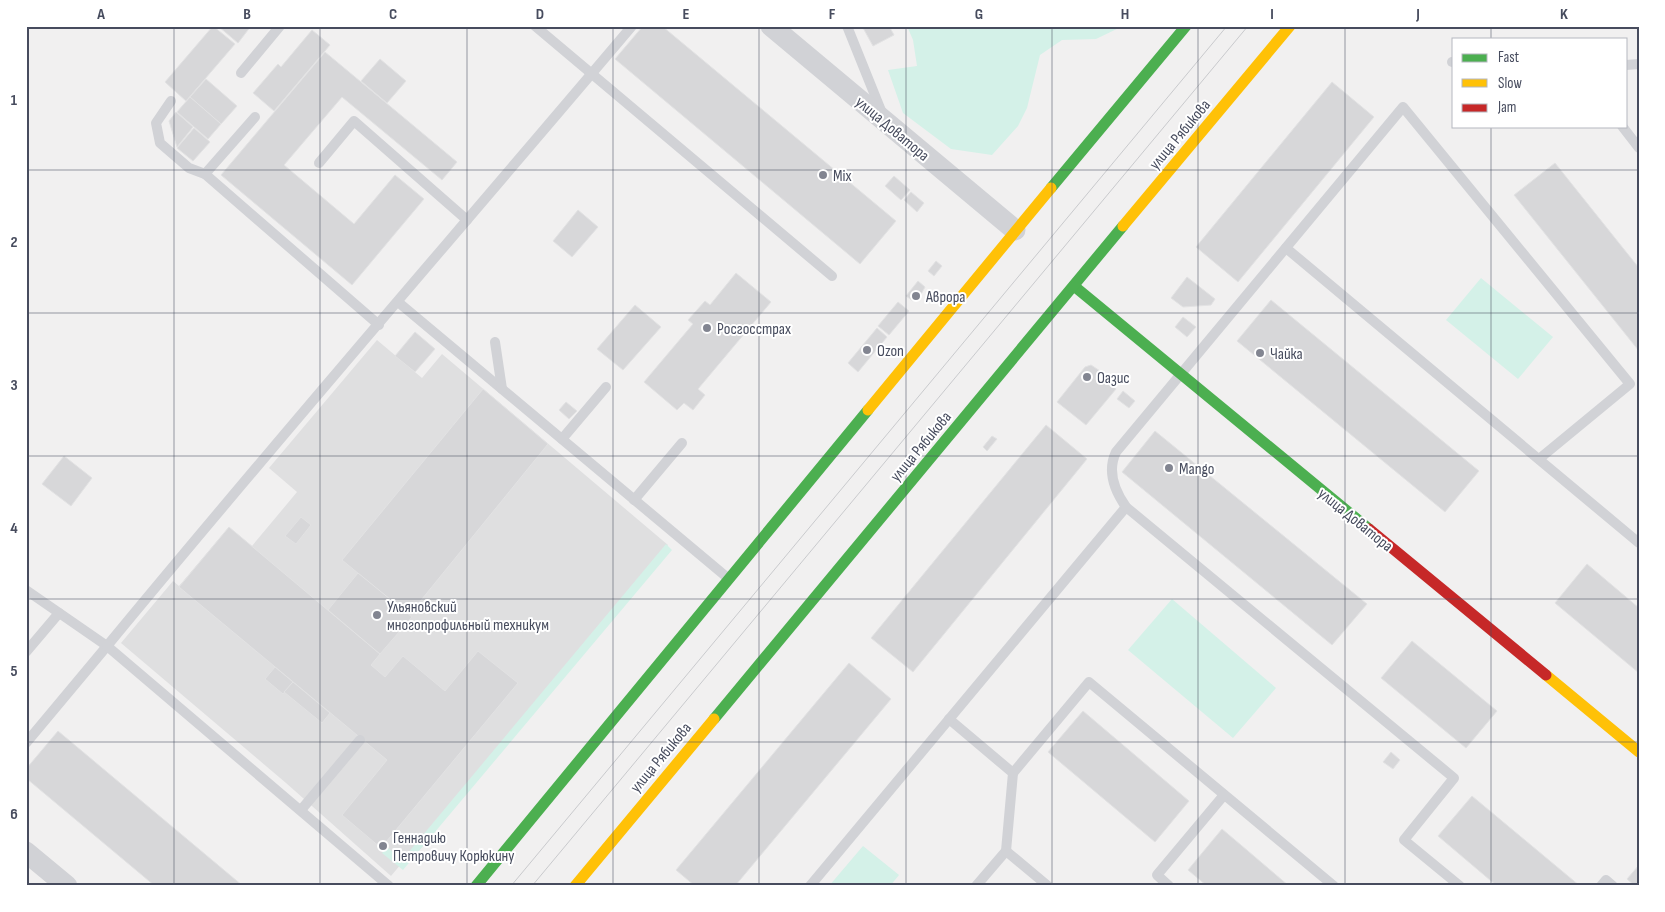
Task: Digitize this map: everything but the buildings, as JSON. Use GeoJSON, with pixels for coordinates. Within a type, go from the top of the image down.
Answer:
{"type":"FeatureCollection","features":[{"type":"Feature","properties":{"kind":"main road"},"geometry":{"type":"LineString","coordinates":[[476,886],[730,580],[1015,230],[1186,26]]}},
{"type":"Feature","properties":{"kind":"main road","name":"улица Рябикова"},"geometry":{"type":"LineString","coordinates":[[574,886],[1290,26]]}},
{"type":"Feature","properties":{"kind":"main road","name":"улица Доватора"},"geometry":{"type":"LineString","coordinates":[[1074,286],[1639,752]]}},
{"type":"Feature","properties":{"kind":"street","name":"улица Доватора"},"geometry":{"type":"LineString","coordinates":[[771,26],[1015,230]]}},
{"type":"Feature","properties":{"kind":"street"},"geometry":{"type":"LineString","coordinates":[[26,852],[67,886]]}},
{"type":"Feature","properties":{"kind":"lane"},"geometry":{"type":"LineString","coordinates":[[241,73],[280,26]]}},
{"type":"Feature","properties":{"kind":"lane"},"geometry":{"type":"LineString","coordinates":[[535,26],[832,276]]}},
{"type":"Feature","properties":{"kind":"lane"},"geometry":{"type":"LineString","coordinates":[[26,743],[234,493],[632,26]]}},
{"type":"Feature","properties":{"kind":"lane"},"geometry":{"type":"LineString","coordinates":[[847,26],[885,121]]}},
{"type":"Feature","properties":{"kind":"lane"},"geometry":{"type":"LineString","coordinates":[[171,101],[156,123],[160,143],[189,168],[205,174],[379,325]]}},
{"type":"Feature","properties":{"kind":"lane"},"geometry":{"type":"LineString","coordinates":[[1460,886],[1404,840],[1454,778],[1126,507],[1113,486],[1113,458],[1180,374],[1403,107],[1630,384],[1540,459]]}},
{"type":"Feature","properties":{"kind":"lane"},"geometry":{"type":"LineString","coordinates":[[205,174],[255,117]]}},
{"type":"Feature","properties":{"kind":"lane"},"geometry":{"type":"LineString","coordinates":[[319,163],[354,121],[467,220]]}},
{"type":"Feature","properties":{"kind":"lane"},"geometry":{"type":"LineString","coordinates":[[1624,128],[1639,148]]}},
{"type":"Feature","properties":{"kind":"lane"},"geometry":{"type":"LineString","coordinates":[[1286,248],[1639,543]]}},
{"type":"Feature","properties":{"kind":"lane"},"geometry":{"type":"LineString","coordinates":[[398,302],[730,580]]}},
{"type":"Feature","properties":{"kind":"lane"},"geometry":{"type":"LineString","coordinates":[[495,342],[502,389]]}},
{"type":"Feature","properties":{"kind":"lane"},"geometry":{"type":"LineString","coordinates":[[562,439],[606,387]]}},
{"type":"Feature","properties":{"kind":"lane"},"geometry":{"type":"LineString","coordinates":[[634,500],[682,443]]}},
{"type":"Feature","properties":{"kind":"lane"},"geometry":{"type":"LineString","coordinates":[[810,886],[1126,507]]}},
{"type":"Feature","properties":{"kind":"lane"},"geometry":{"type":"LineString","coordinates":[[26,590],[107,646],[389,886]]}},
{"type":"Feature","properties":{"kind":"lane"},"geometry":{"type":"LineString","coordinates":[[26,652],[59,613]]}},
{"type":"Feature","properties":{"kind":"lane"},"geometry":{"type":"LineString","coordinates":[[976,886],[1006,850],[1013,772],[1089,682],[1334,886]]}},
{"type":"Feature","properties":{"kind":"lane"},"geometry":{"type":"LineString","coordinates":[[948,719],[1013,772]]}},
{"type":"Feature","properties":{"kind":"lane"},"geometry":{"type":"LineString","coordinates":[[301,810],[360,740]]}},
{"type":"Feature","properties":{"kind":"lane"},"geometry":{"type":"LineString","coordinates":[[1169,886],[1157,875],[1224,794]]}},
{"type":"Feature","properties":{"kind":"lane"},"geometry":{"type":"LineString","coordinates":[[1006,850],[1048,886]]}},
{"type":"Feature","properties":{"kind":"lane"},"geometry":{"type":"LineString","coordinates":[[1601,886],[1606,880],[1613,886]]}},
{"type":"Feature","properties":{"kind":"shaded area","name":"Ульяновский многопрофильный техникум"},"geometry":{"type":"Polygon","coordinates":[[[377,340],[422,378],[442,354],[668,545],[391,876],[286,783],[121,643],[173,581],[179,586],[229,527],[252,546],[297,492],[269,468],[377,340]]]}},
{"type":"Feature","properties":{"kind":"green space"},"geometry":{"type":"Polygon","coordinates":[[[907,26],[1123,26],[1096,39],[1062,40],[1040,55],[1027,108],[1018,126],[992,155],[951,149],[903,113],[888,70],[917,66],[913,40],[907,26]]]}},
{"type":"Feature","properties":{"kind":"green space"},"geometry":{"type":"Polygon","coordinates":[[[1481,278],[1553,337],[1518,379],[1446,320],[1481,278]]]}},
{"type":"Feature","properties":{"kind":"green space"},"geometry":{"type":"Polygon","coordinates":[[[666,544],[672,550],[403,870],[382,853],[387,847],[402,860],[666,544]]]}},
{"type":"Feature","properties":{"kind":"green space"},"geometry":{"type":"Polygon","coordinates":[[[1172,599],[1276,688],[1233,738],[1128,650],[1172,599]]]}},
{"type":"Feature","properties":{"kind":"green space"},"geometry":{"type":"Polygon","coordinates":[[[863,846],[899,875],[890,886],[829,886],[863,846]]]}},
{"type":"Feature","properties":{"kind":"tram line"},"geometry":{"type":"LineString","coordinates":[[511,886],[1227,26]]}},
{"type":"Feature","properties":{"kind":"tram line"},"geometry":{"type":"LineString","coordinates":[[532,886],[1248,26]]}},
{"type":"Feature","properties":{"kind":"traffic: fast"},"geometry":{"type":"LineString","coordinates":[[1051,188],[1186,26]]}},
{"type":"Feature","properties":{"kind":"traffic: fast"},"geometry":{"type":"LineString","coordinates":[[714,719],[1123,226]]}},
{"type":"Feature","properties":{"kind":"traffic: fast"},"geometry":{"type":"LineString","coordinates":[[1074,286],[1369,529]]}},
{"type":"Feature","properties":{"kind":"traffic: fast"},"geometry":{"type":"LineString","coordinates":[[476,886],[868,410]]}},
{"type":"Feature","properties":{"kind":"traffic: slow"},"geometry":{"type":"LineString","coordinates":[[1123,226],[1290,26]]}},
{"type":"Feature","properties":{"kind":"traffic: slow"},"geometry":{"type":"LineString","coordinates":[[868,410],[1051,188]]}},
{"type":"Feature","properties":{"kind":"traffic: slow"},"geometry":{"type":"LineString","coordinates":[[1546,675],[1639,752]]}},
{"type":"Feature","properties":{"kind":"traffic: slow"},"geometry":{"type":"LineString","coordinates":[[575,886],[714,719]]}},
{"type":"Feature","properties":{"kind":"traffic: jam"},"geometry":{"type":"LineString","coordinates":[[1369,529],[1546,675]]}},
{"type":"Feature","properties":{"kind":"place","name":"Mix"},"geometry":{"type":"Point","coordinates":[823,175]}},
{"type":"Feature","properties":{"kind":"place","name":"Аврора"},"geometry":{"type":"Point","coordinates":[916,296]}},
{"type":"Feature","properties":{"kind":"place","name":"Росгосстрах"},"geometry":{"type":"Point","coordinates":[707,328]}},
{"type":"Feature","properties":{"kind":"place","name":"Ozon"},"geometry":{"type":"Point","coordinates":[867,350]}},
{"type":"Feature","properties":{"kind":"place","name":"Чайка"},"geometry":{"type":"Point","coordinates":[1260,353]}},
{"type":"Feature","properties":{"kind":"place","name":"Оазис"},"geometry":{"type":"Point","coordinates":[1087,377]}},
{"type":"Feature","properties":{"kind":"place","name":"Mango"},"geometry":{"type":"Point","coordinates":[1169,468]}},
{"type":"Feature","properties":{"kind":"place","name":"Ульяновский многопрофильный техникум"},"geometry":{"type":"Point","coordinates":[377,615]}},
{"type":"Feature","properties":{"kind":"place","name":"Геннадию Петровичу Корюкину"},"geometry":{"type":"Point","coordinates":[383,846]}}]}
